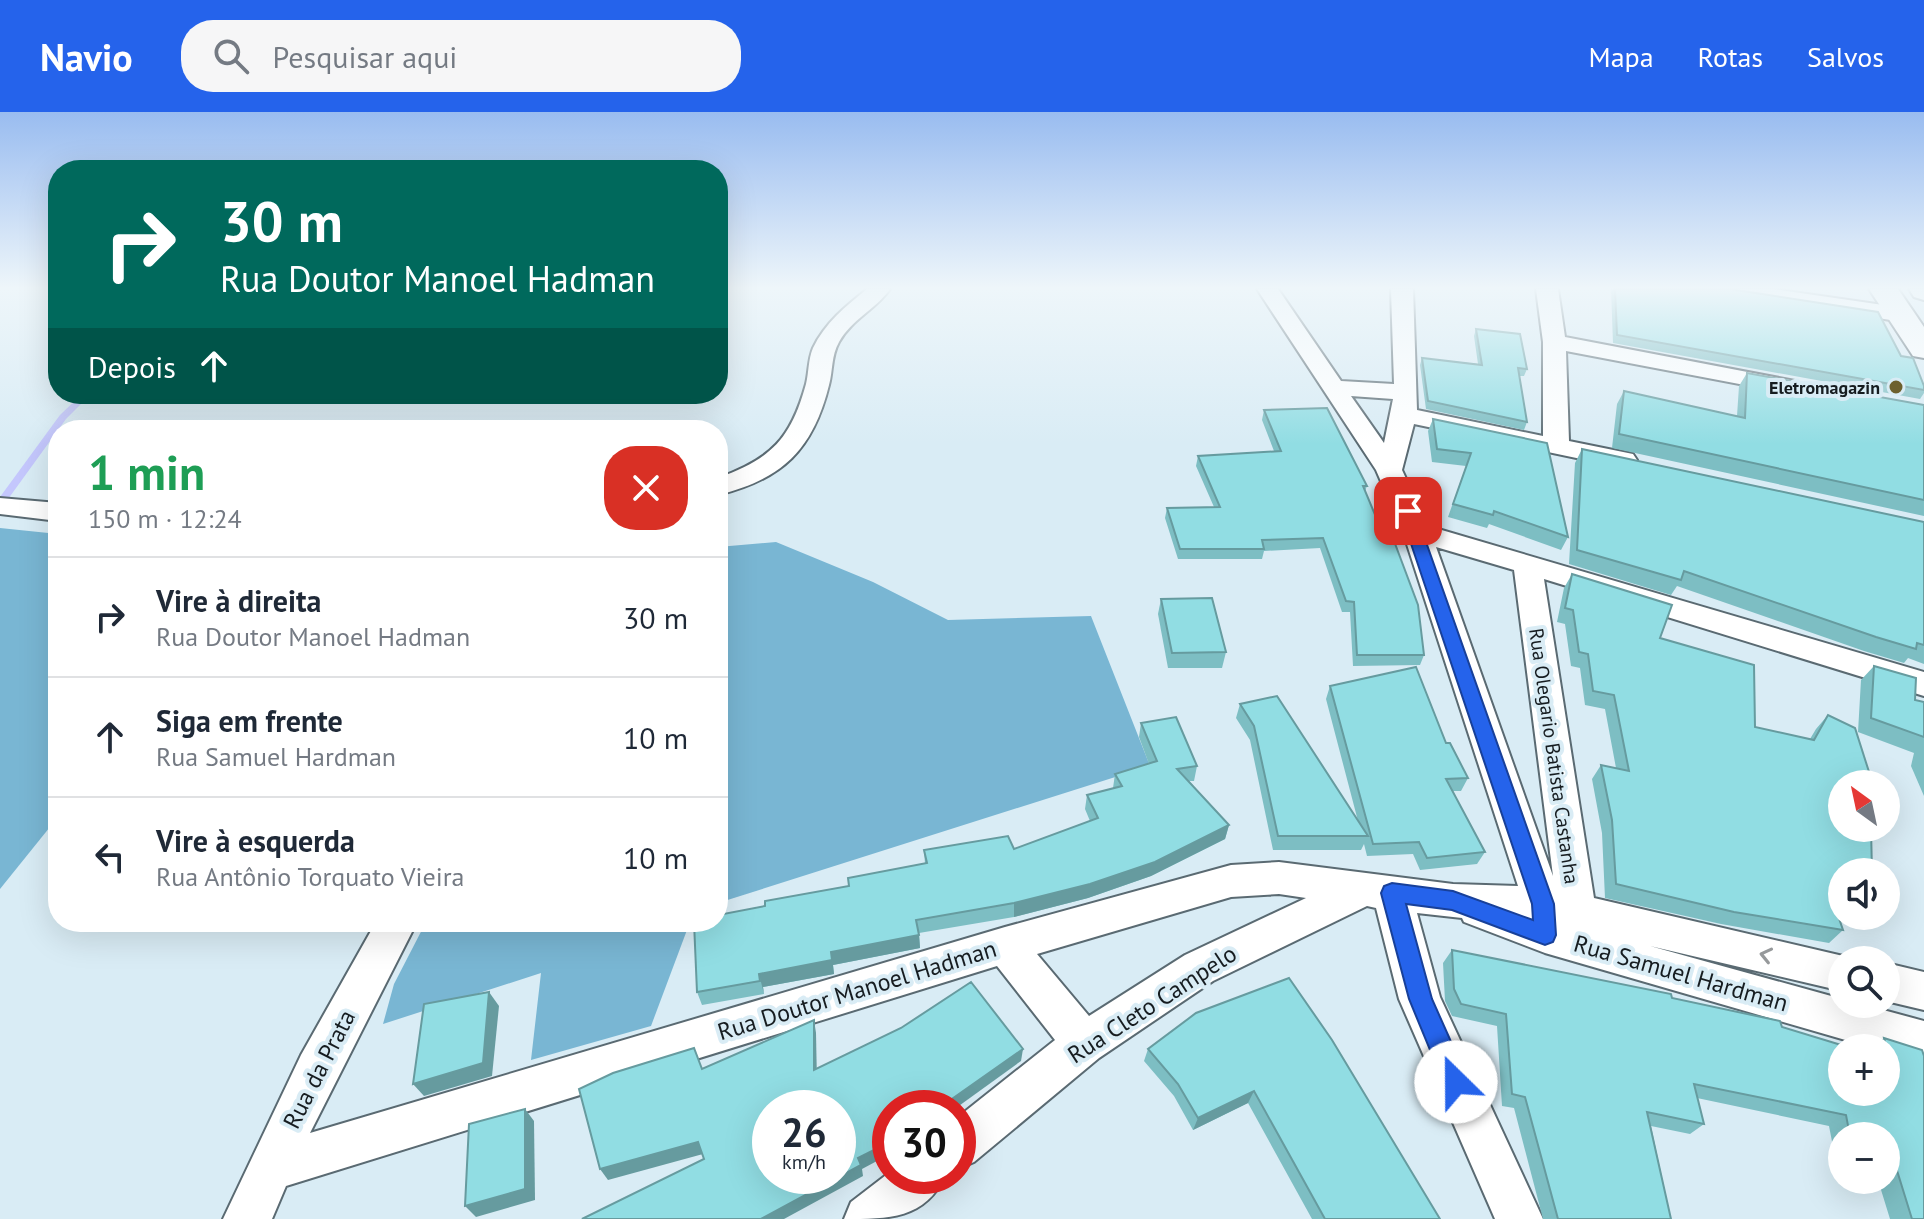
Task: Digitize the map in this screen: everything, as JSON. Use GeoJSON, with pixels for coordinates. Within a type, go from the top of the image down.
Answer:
{"type":"FeatureCollection","features":[{"type":"Feature","properties":{"kind":"street"},"geometry":{"type":"LineString","coordinates":[[728,483],[768,466],[800,438],[827,341]]}},
{"type":"Feature","properties":{"kind":"street"},"geometry":{"type":"LineString","coordinates":[[1301,341],[1389,470],[1417,532],[1561,923]]}},
{"type":"Feature","properties":{"kind":"street"},"geometry":{"type":"LineString","coordinates":[[1389,470],[1405,403],[1403,341]]}},
{"type":"Feature","properties":{"kind":"street"},"geometry":{"type":"LineString","coordinates":[[1556,445],[1554,342],[1808,390]]}},
{"type":"Feature","properties":{"kind":"street"},"geometry":{"type":"LineString","coordinates":[[1332,388],[1405,403],[1556,445],[1648,465]]}},
{"type":"Feature","properties":{"kind":"street"},"geometry":{"type":"LineString","coordinates":[[0,506],[48,511]]}},
{"type":"Feature","properties":{"kind":"street"},"geometry":{"type":"LineString","coordinates":[[1417,532],[1528,567],[1761,632],[1924,684]]}},
{"type":"Feature","properties":{"kind":"street","name":"Rua Olegario Batista Castanha"},"geometry":{"type":"LineString","coordinates":[[1528,567],[1561,923]]}},
{"type":"Feature","properties":{"kind":"street","name":"Rua Doutor Manoel Hadman"},"geometry":{"type":"LineString","coordinates":[[270,1168],[1005,945],[1231,881],[1279,878],[1453,901]]}},
{"type":"Feature","properties":{"kind":"street"},"geometry":{"type":"LineString","coordinates":[[1378,890],[1420,999],[1519,1219]]}},
{"type":"Feature","properties":{"kind":"street","name":"Rua Cleto Campelo"},"geometry":{"type":"LineString","coordinates":[[976,1131],[1084,1043],[1199,968],[1378,890]]}},
{"type":"Feature","properties":{"kind":"street","name":"Rua Samuel Hardman"},"geometry":{"type":"LineString","coordinates":[[1453,901],[1828,970]]}},
{"type":"Feature","properties":{"kind":"street","name":"Rua Samuel Hardman"},"geometry":{"type":"LineString","coordinates":[[1561,923],[1924,1042]]}},
{"type":"Feature","properties":{"kind":"street","name":"Rua da Prata"},"geometry":{"type":"LineString","coordinates":[[247,1219],[316,1070],[392,932]]}},
{"type":"Feature","properties":{"kind":"street"},"geometry":{"type":"LineString","coordinates":[[1005,945],[1084,1043]]}},
{"type":"Feature","properties":{"kind":"street"},"geometry":{"type":"LineString","coordinates":[[1900,985],[1924,991]]}},
{"type":"Feature","properties":{"kind":"street"},"geometry":{"type":"LineString","coordinates":[[868,1219],[899,1194]]}},
{"type":"Feature","properties":{"kind":"shaded area"},"geometry":{"type":"Polygon","coordinates":[[[0,528],[48,533],[48,829],[0,889],[0,528]]]}},
{"type":"Feature","properties":{"kind":"shaded area"},"geometry":{"type":"Polygon","coordinates":[[[776,542],[873,582],[948,620],[1091,616],[1150,766],[728,900],[728,546],[776,542]]]}},
{"type":"Feature","properties":{"kind":"shaded area"},"geometry":{"type":"Polygon","coordinates":[[[421,932],[686,932],[651,1026],[531,1060],[541,973],[383,1024],[394,984],[421,932]]]}},
{"type":"Feature","properties":{"kind":"building"},"geometry":{"type":"Polygon","coordinates":[[[1478,341],[1521,341],[1527,369],[1518,368],[1527,422],[1428,401],[1422,358],[1482,365],[1478,341]]]}},
{"type":"Feature","properties":{"kind":"building"},"geometry":{"type":"Polygon","coordinates":[[[1649,341],[1893,341],[1901,356],[1913,358],[1924,390],[1649,341]]]}},
{"type":"Feature","properties":{"kind":"building"},"geometry":{"type":"Polygon","coordinates":[[[1747,373],[1924,405],[1924,500],[1619,434],[1624,391],[1745,418],[1747,373]]]}},
{"type":"Feature","properties":{"kind":"building"},"geometry":{"type":"Polygon","coordinates":[[[1327,408],[1367,486],[1363,486],[1386,541],[1394,541],[1418,605],[1424,655],[1357,655],[1354,602],[1346,601],[1323,538],[1262,540],[1264,549],[1180,549],[1167,508],[1220,507],[1198,456],[1281,451],[1264,410],[1327,408]]]}},
{"type":"Feature","properties":{"kind":"building"},"geometry":{"type":"Polygon","coordinates":[[[1433,419],[1547,443],[1568,537],[1494,511],[1493,515],[1453,504],[1471,453],[1437,449],[1433,419]]]}},
{"type":"Feature","properties":{"kind":"building"},"geometry":{"type":"Polygon","coordinates":[[[1582,449],[1924,522],[1924,645],[1917,643],[1916,649],[1876,637],[1684,571],[1681,580],[1577,550],[1582,449]]]}},
{"type":"Feature","properties":{"kind":"building"},"geometry":{"type":"Polygon","coordinates":[[[1572,574],[1672,605],[1660,638],[1754,665],[1755,727],[1814,740],[1828,715],[1855,728],[1868,770],[1828,770],[1828,842],[1871,842],[1872,858],[1828,858],[1828,928],[1734,912],[1616,884],[1612,820],[1601,765],[1629,771],[1614,695],[1593,691],[1588,654],[1579,652],[1573,610],[1565,608],[1572,574]]]}},
{"type":"Feature","properties":{"kind":"building"},"geometry":{"type":"Polygon","coordinates":[[[1212,598],[1226,652],[1172,653],[1161,599],[1212,598]]]}},
{"type":"Feature","properties":{"kind":"building"},"geometry":{"type":"Polygon","coordinates":[[[1874,666],[1916,678],[1915,700],[1924,702],[1924,737],[1871,718],[1874,666]]]}},
{"type":"Feature","properties":{"kind":"building"},"geometry":{"type":"Polygon","coordinates":[[[1416,667],[1446,743],[1450,743],[1468,778],[1446,779],[1485,852],[1427,858],[1419,842],[1373,844],[1330,686],[1416,667]]]}},
{"type":"Feature","properties":{"kind":"building"},"geometry":{"type":"Polygon","coordinates":[[[1277,696],[1368,836],[1278,836],[1254,726],[1240,704],[1277,696]]]}},
{"type":"Feature","properties":{"kind":"building"},"geometry":{"type":"Polygon","coordinates":[[[1176,717],[1197,766],[1177,769],[1229,825],[1155,862],[1090,884],[1014,903],[916,920],[919,935],[831,952],[832,960],[759,974],[760,981],[697,992],[694,932],[728,932],[728,913],[765,906],[765,901],[849,886],[848,878],[927,863],[924,850],[1008,836],[1014,849],[1098,818],[1087,795],[1122,786],[1115,774],[1157,761],[1141,723],[1176,717]]]}},
{"type":"Feature","properties":{"kind":"building"},"geometry":{"type":"Polygon","coordinates":[[[1452,950],[1671,994],[1672,998],[1780,1021],[1782,1027],[1828,1041],[1828,1106],[1900,1106],[1900,1043],[1922,1050],[1924,1219],[1912,1219],[1900,1180],[1900,1122],[1847,1122],[1846,1115],[1694,1084],[1704,1124],[1647,1112],[1671,1219],[1558,1219],[1525,1097],[1512,1094],[1506,1014],[1461,1004],[1454,989],[1452,950]]]}},
{"type":"Feature","properties":{"kind":"building"},"geometry":{"type":"Polygon","coordinates":[[[1289,978],[1332,1040],[1440,1219],[1325,1219],[1254,1091],[1198,1118],[1178,1084],[1148,1049],[1196,1013],[1289,978]]]}},
{"type":"Feature","properties":{"kind":"building"},"geometry":{"type":"Polygon","coordinates":[[[971,982],[1023,1049],[965,1090],[872,1090],[872,1151],[858,1158],[861,1165],[856,1168],[856,1090],[752,1090],[752,1194],[807,1194],[761,1219],[582,1219],[704,1159],[698,1142],[600,1169],[579,1089],[613,1073],[694,1048],[702,1069],[814,1020],[814,1070],[901,1028],[971,982]]]}},
{"type":"Feature","properties":{"kind":"building"},"geometry":{"type":"Polygon","coordinates":[[[489,992],[483,1063],[413,1084],[424,1004],[489,992]]]}},
{"type":"Feature","properties":{"kind":"building"},"geometry":{"type":"Polygon","coordinates":[[[525,1109],[525,1189],[465,1206],[469,1124],[525,1109]]]}},
{"type":"Feature","properties":{"kind":"waterway"},"geometry":{"type":"LineString","coordinates":[[61,420],[77,404]]}},
{"type":"Feature","properties":{"kind":"waterway"},"geometry":{"type":"LineString","coordinates":[[0,504],[48,438]]}},
{"type":"Feature","properties":{"kind":"place","name":"Eletromagazin"},"geometry":{"type":"Point","coordinates":[1896,387]}},
{"type":"Feature","properties":{"kind":"route"},"geometry":{"type":"LineString","coordinates":[[1408,511],[1543,904],[1545,935],[1453,901],[1392,893],[1420,999],[1456,1082]]}}]}
